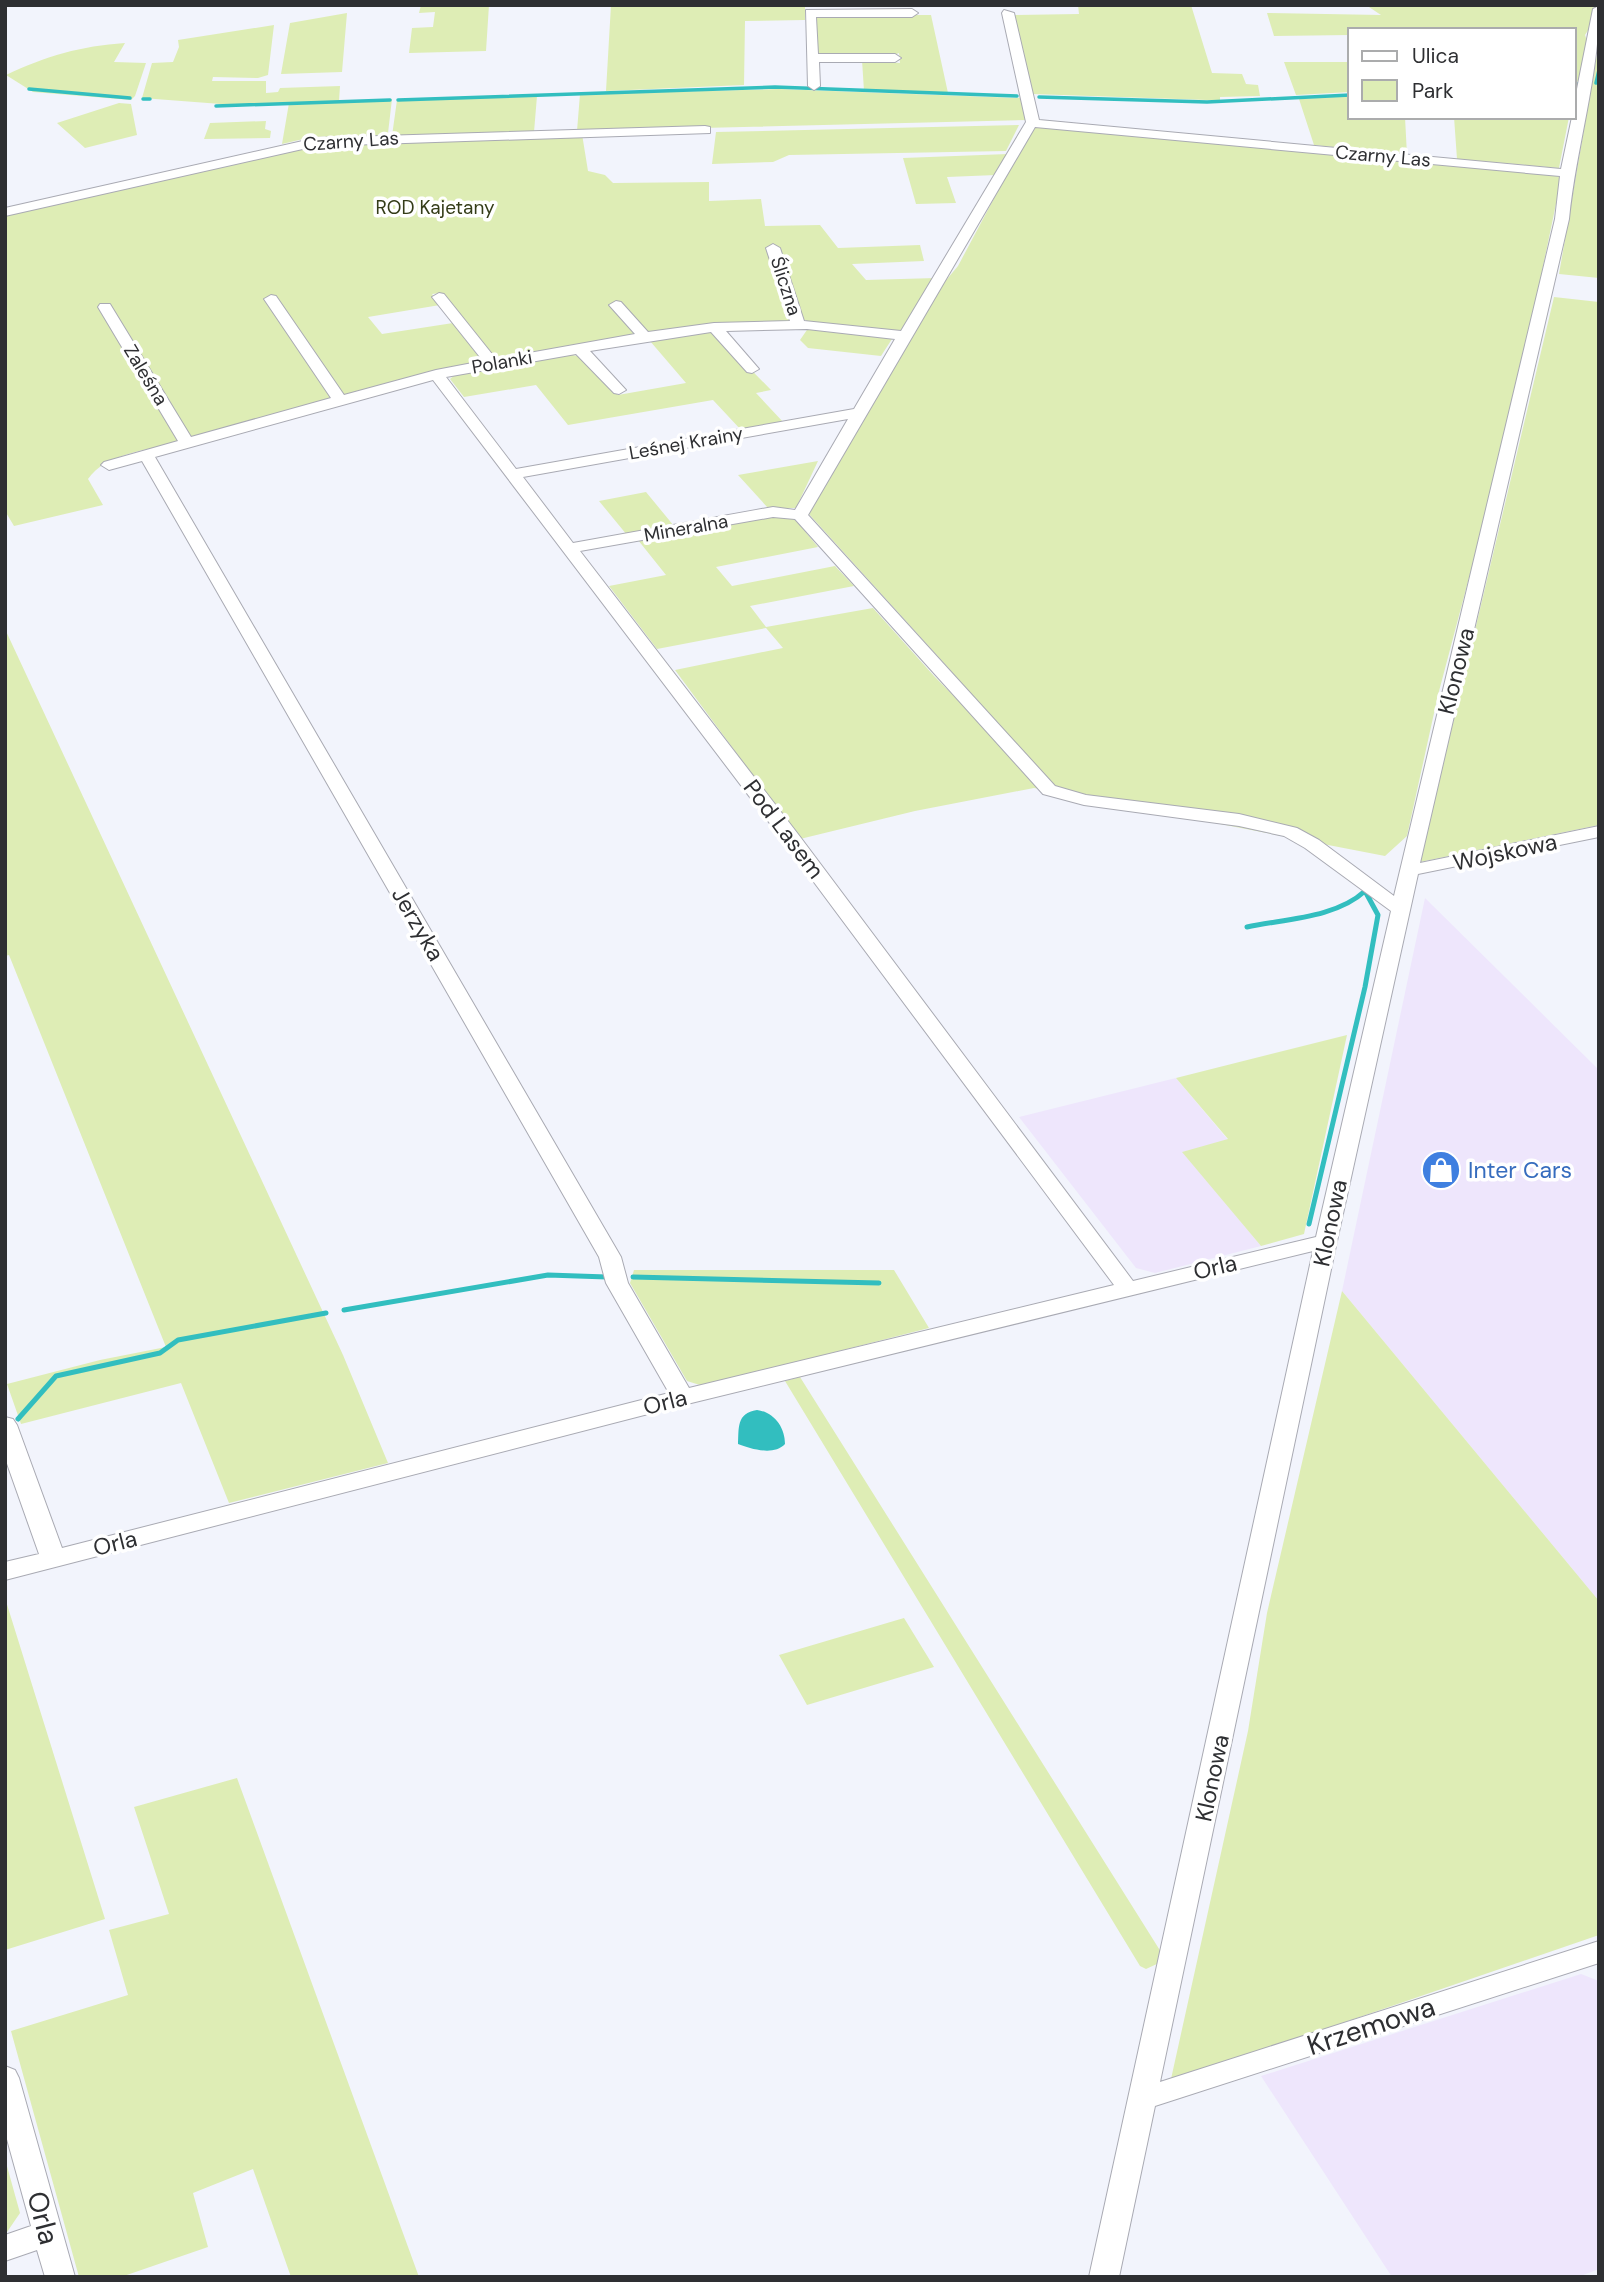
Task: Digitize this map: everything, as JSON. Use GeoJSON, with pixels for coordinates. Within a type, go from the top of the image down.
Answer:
{"type":"FeatureCollection","features":[{"type":"Feature","properties":{"kind":"street"},"geometry":{"type":"LineString","coordinates":[[814,86],[810,9],[912,13]]}},
{"type":"Feature","properties":{"kind":"street"},"geometry":{"type":"LineString","coordinates":[[1567,173],[1599,9]]}},
{"type":"Feature","properties":{"kind":"street"},"geometry":{"type":"LineString","coordinates":[[1008,13],[1033,123],[1028,127],[800,515],[1049,790],[1084,800],[1239,820],[1290,832],[1312,844],[1401,910]]}},
{"type":"Feature","properties":{"kind":"street"},"geometry":{"type":"LineString","coordinates":[[814,58],[895,58]]}},
{"type":"Feature","properties":{"kind":"street","name":"Czarny Las"},"geometry":{"type":"LineString","coordinates":[[1033,123],[1567,173]]}},
{"type":"Feature","properties":{"kind":"street","name":"Czarny Las"},"geometry":{"type":"LineString","coordinates":[[5,212],[316,142],[705,130]]}},
{"type":"Feature","properties":{"kind":"street","name":"Klonowa"},"geometry":{"type":"LineString","coordinates":[[1104,2277],[1326,1241],[1546,291],[1562,219],[1567,173]]}},
{"type":"Feature","properties":{"kind":"street","name":"Śliczna"},"geometry":{"type":"LineString","coordinates":[[773,248],[798,325]]}},
{"type":"Feature","properties":{"kind":"street"},"geometry":{"type":"LineString","coordinates":[[439,297],[492,363]]}},
{"type":"Feature","properties":{"kind":"street"},"geometry":{"type":"LineString","coordinates":[[271,299],[340,400]]}},
{"type":"Feature","properties":{"kind":"street"},"geometry":{"type":"LineString","coordinates":[[616,305],[645,337]]}},
{"type":"Feature","properties":{"kind":"street","name":"Zaleśna"},"geometry":{"type":"LineString","coordinates":[[105,307],[186,442]]}},
{"type":"Feature","properties":{"kind":"street","name":"Polanki"},"geometry":{"type":"LineString","coordinates":[[109,465],[436,374],[645,337],[714,327],[798,325],[904,336]]}},
{"type":"Feature","properties":{"kind":"street"},"geometry":{"type":"LineString","coordinates":[[714,327],[752,369]]}},
{"type":"Feature","properties":{"kind":"street"},"geometry":{"type":"LineString","coordinates":[[580,349],[619,390]]}},
{"type":"Feature","properties":{"kind":"street","name":"Pod Lasem"},"geometry":{"type":"LineString","coordinates":[[436,374],[571,548],[1127,1288]]}},
{"type":"Feature","properties":{"kind":"street","name":"Leśnej Krainy"},"geometry":{"type":"LineString","coordinates":[[513,474],[860,412]]}},
{"type":"Feature","properties":{"kind":"street","name":"Jerzyka"},"geometry":{"type":"LineString","coordinates":[[146,454],[603,1245],[617,1283],[682,1398]]}},
{"type":"Feature","properties":{"kind":"street","name":"Mineralna"},"geometry":{"type":"LineString","coordinates":[[571,548],[773,512],[800,515]]}},
{"type":"Feature","properties":{"kind":"street","name":"Wojskowa"},"geometry":{"type":"LineString","coordinates":[[1410,869],[1431,868],[1599,831]]}},
{"type":"Feature","properties":{"kind":"street","name":"Orla"},"geometry":{"type":"LineString","coordinates":[[5,1571],[682,1398],[1326,1241]]}},
{"type":"Feature","properties":{"kind":"street"},"geometry":{"type":"LineString","coordinates":[[5,1425],[53,1558]]}},
{"type":"Feature","properties":{"kind":"street","name":"Krzemowa"},"geometry":{"type":"LineString","coordinates":[[1143,2095],[1163,2094],[1599,1952]]}},
{"type":"Feature","properties":{"kind":"street","name":"Orla"},"geometry":{"type":"LineString","coordinates":[[5,2078],[60,2277]]}},
{"type":"Feature","properties":{"kind":"street"},"geometry":{"type":"LineString","coordinates":[[5,2248],[47,2233]]}},
{"type":"Feature","properties":{"kind":"shaded area"},"geometry":{"type":"Polygon","coordinates":[[[1425,898],[1599,1070],[1599,1601],[1342,1291],[1425,898]]]}},
{"type":"Feature","properties":{"kind":"shaded area"},"geometry":{"type":"Polygon","coordinates":[[[1176,1078],[1228,1140],[1183,1152],[1261,1246],[1155,1273],[1136,1268],[1019,1117],[1176,1078]]]}},
{"type":"Feature","properties":{"kind":"shaded area"},"geometry":{"type":"Polygon","coordinates":[[[1581,1974],[1599,1981],[1599,2269],[1578,2277],[1392,2277],[1261,2076],[1581,1974]]]}},
{"type":"Feature","properties":{"kind":"green space"},"geometry":{"type":"Polygon","coordinates":[[[421,5],[489,5],[486,51],[409,53],[412,28],[433,27],[435,12],[419,13],[421,5]]]}},
{"type":"Feature","properties":{"kind":"green space"},"geometry":{"type":"Polygon","coordinates":[[[611,5],[805,5],[805,20],[745,21],[744,85],[606,91],[611,5]]]}},
{"type":"Feature","properties":{"kind":"green space"},"geometry":{"type":"Polygon","coordinates":[[[1078,5],[1191,5],[1212,73],[1242,74],[1246,84],[1258,85],[1260,96],[1207,100],[1032,94],[1013,18],[1015,15],[1079,14],[1078,5]]]}},
{"type":"Feature","properties":{"kind":"green space"},"geometry":{"type":"Polygon","coordinates":[[[1366,5],[1594,5],[1592,24],[1585,35],[1587,41],[1581,81],[1576,82],[1576,28],[1348,28],[1348,35],[1274,36],[1267,13],[1381,15],[1366,5]]]}},
{"type":"Feature","properties":{"kind":"green space"},"geometry":{"type":"Polygon","coordinates":[[[347,13],[342,72],[281,74],[290,23],[347,13]]]}},
{"type":"Feature","properties":{"kind":"green space"},"geometry":{"type":"Polygon","coordinates":[[[821,15],[931,15],[948,93],[864,91],[862,60],[900,63],[899,53],[891,56],[826,56],[815,53],[815,18],[821,15]]]}},
{"type":"Feature","properties":{"kind":"green space"},"geometry":{"type":"Polygon","coordinates":[[[274,25],[268,75],[258,78],[213,77],[212,81],[266,81],[266,93],[278,92],[280,88],[340,86],[339,101],[392,99],[388,133],[379,136],[312,137],[282,144],[289,103],[234,105],[142,98],[152,63],[173,62],[179,47],[178,40],[274,25]]]}},
{"type":"Feature","properties":{"kind":"green space"},"geometry":{"type":"Polygon","coordinates":[[[125,43],[114,62],[146,63],[135,96],[131,100],[33,92],[6,75],[64,53],[125,43]]]}},
{"type":"Feature","properties":{"kind":"green space"},"geometry":{"type":"Polygon","coordinates":[[[1599,43],[1599,278],[1559,274],[1599,43]]]}},
{"type":"Feature","properties":{"kind":"green space"},"geometry":{"type":"Polygon","coordinates":[[[1284,62],[1348,62],[1348,92],[1296,95],[1284,62]]]}},
{"type":"Feature","properties":{"kind":"green space"},"geometry":{"type":"Polygon","coordinates":[[[779,89],[1021,98],[1027,120],[577,131],[580,94],[779,89]]]}},
{"type":"Feature","properties":{"kind":"green space"},"geometry":{"type":"Polygon","coordinates":[[[537,96],[534,132],[392,136],[397,100],[537,96]]]}},
{"type":"Feature","properties":{"kind":"green space"},"geometry":{"type":"Polygon","coordinates":[[[1348,96],[1348,119],[1405,119],[1407,155],[1314,145],[1299,99],[1348,96]]]}},
{"type":"Feature","properties":{"kind":"green space"},"geometry":{"type":"Polygon","coordinates":[[[119,103],[131,104],[137,135],[85,148],[57,123],[119,103]]]}},
{"type":"Feature","properties":{"kind":"green space"},"geometry":{"type":"Polygon","coordinates":[[[1454,119],[1569,119],[1559,168],[1457,159],[1454,119]]]}},
{"type":"Feature","properties":{"kind":"green space"},"geometry":{"type":"Polygon","coordinates":[[[266,121],[265,129],[271,131],[270,138],[204,139],[210,123],[266,121]]]}},
{"type":"Feature","properties":{"kind":"green space"},"geometry":{"type":"Polygon","coordinates":[[[1019,125],[1006,151],[789,155],[773,162],[712,164],[716,132],[1019,125]]]}},
{"type":"Feature","properties":{"kind":"green space"},"geometry":{"type":"Polygon","coordinates":[[[1032,127],[1562,175],[1529,334],[1438,695],[1407,836],[1385,856],[1034,788],[915,811],[800,839],[675,670],[783,648],[766,628],[657,649],[609,586],[666,575],[638,540],[775,516],[794,518],[818,547],[716,567],[732,586],[835,566],[854,586],[750,606],[766,627],[873,608],[934,676],[1004,747],[952,672],[808,513],[942,285],[958,266],[1032,127]]]}},
{"type":"Feature","properties":{"kind":"green space","name":"ROD Kajetany"},"geometry":{"type":"Polygon","coordinates":[[[582,134],[588,171],[605,175],[613,183],[709,182],[709,201],[761,199],[765,226],[820,225],[838,248],[920,245],[924,261],[852,264],[866,280],[936,278],[902,333],[812,323],[800,318],[779,247],[768,247],[791,323],[638,336],[496,359],[441,293],[432,294],[440,305],[368,317],[382,334],[453,323],[482,361],[349,396],[343,394],[275,297],[265,298],[336,400],[191,439],[99,307],[178,442],[117,458],[96,470],[88,479],[103,505],[14,526],[5,511],[5,215],[295,146],[323,147],[326,142],[582,134]]]}},
{"type":"Feature","properties":{"kind":"green space"},"geometry":{"type":"Polygon","coordinates":[[[1008,154],[996,175],[947,177],[956,203],[916,204],[903,158],[1008,154]]]}},
{"type":"Feature","properties":{"kind":"green space"},"geometry":{"type":"Polygon","coordinates":[[[1554,297],[1599,302],[1599,825],[1420,862],[1554,297]]]}},
{"type":"Feature","properties":{"kind":"green space"},"geometry":{"type":"Polygon","coordinates":[[[809,327],[885,335],[892,339],[881,356],[808,348],[800,340],[809,327]]]}},
{"type":"Feature","properties":{"kind":"green space"},"geometry":{"type":"Polygon","coordinates":[[[713,331],[771,390],[756,393],[784,423],[742,431],[713,400],[568,425],[536,385],[464,397],[450,379],[456,374],[568,354],[581,357],[618,395],[686,383],[650,341],[713,331]]]}},
{"type":"Feature","properties":{"kind":"green space"},"geometry":{"type":"Polygon","coordinates":[[[818,461],[796,508],[768,508],[738,475],[818,461]]]}},
{"type":"Feature","properties":{"kind":"green space"},"geometry":{"type":"Polygon","coordinates":[[[646,492],[674,526],[627,535],[599,501],[646,492]]]}},
{"type":"Feature","properties":{"kind":"green space"},"geometry":{"type":"Polygon","coordinates":[[[5,629],[343,1355],[388,1463],[229,1503],[181,1383],[21,1424],[7,1384],[100,1360],[166,1347],[9,955],[5,956],[5,629]]]}},
{"type":"Feature","properties":{"kind":"green space"},"geometry":{"type":"Polygon","coordinates":[[[1347,1035],[1304,1234],[1261,1246],[1182,1152],[1228,1139],[1176,1078],[1347,1035]]]}},
{"type":"Feature","properties":{"kind":"green space"},"geometry":{"type":"Polygon","coordinates":[[[634,1270],[894,1270],[929,1328],[703,1386],[687,1381],[630,1283],[634,1270]]]}},
{"type":"Feature","properties":{"kind":"green space"},"geometry":{"type":"Polygon","coordinates":[[[1342,1291],[1599,1601],[1599,1935],[1176,2080],[1171,2079],[1248,1731],[1267,1613],[1342,1291]]]}},
{"type":"Feature","properties":{"kind":"green space"},"geometry":{"type":"Polygon","coordinates":[[[800,1377],[1161,1952],[1159,1963],[1146,1969],[1140,1966],[785,1381],[800,1377]]]}},
{"type":"Feature","properties":{"kind":"green space"},"geometry":{"type":"Polygon","coordinates":[[[5,1598],[105,1919],[5,1950],[5,1598]]]}},
{"type":"Feature","properties":{"kind":"green space"},"geometry":{"type":"Polygon","coordinates":[[[904,1618],[934,1667],[807,1705],[779,1655],[904,1618]]]}},
{"type":"Feature","properties":{"kind":"green space"},"geometry":{"type":"Polygon","coordinates":[[[237,1778],[419,2277],[291,2277],[253,2169],[193,2193],[208,2247],[121,2277],[79,2277],[11,2031],[128,1995],[109,1930],[169,1914],[134,1807],[237,1778]]]}},
{"type":"Feature","properties":{"kind":"green space"},"geometry":{"type":"Polygon","coordinates":[[[5,2159],[20,2213],[5,2235],[5,2159]]]}},
{"type":"Feature","properties":{"kind":"water"},"geometry":{"type":"Polygon","coordinates":[[[757,1410],[769,1414],[781,1426],[785,1444],[780,1448],[769,1451],[738,1444],[742,1418],[745,1414],[757,1410]]]}},
{"type":"Feature","properties":{"kind":"waterway"},"geometry":{"type":"LineString","coordinates":[[1596,83],[1599,70]]}},
{"type":"Feature","properties":{"kind":"waterway"},"geometry":{"type":"LineString","coordinates":[[398,100],[775,87],[1017,96]]}},
{"type":"Feature","properties":{"kind":"waterway"},"geometry":{"type":"LineString","coordinates":[[29,89],[130,98]]}},
{"type":"Feature","properties":{"kind":"waterway"},"geometry":{"type":"LineString","coordinates":[[1039,97],[1207,102],[1348,95]]}},
{"type":"Feature","properties":{"kind":"waterway"},"geometry":{"type":"LineString","coordinates":[[143,99],[150,99]]}},
{"type":"Feature","properties":{"kind":"waterway"},"geometry":{"type":"LineString","coordinates":[[216,106],[390,100]]}},
{"type":"Feature","properties":{"kind":"waterway"},"geometry":{"type":"LineString","coordinates":[[1247,927],[1325,912],[1340,907],[1365,891],[1378,915],[1365,987],[1309,1224]]}},
{"type":"Feature","properties":{"kind":"waterway"},"geometry":{"type":"LineString","coordinates":[[344,1310],[548,1275],[607,1277]]}},
{"type":"Feature","properties":{"kind":"waterway"},"geometry":{"type":"LineString","coordinates":[[633,1277],[879,1283]]}},
{"type":"Feature","properties":{"kind":"waterway"},"geometry":{"type":"LineString","coordinates":[[18,1419],[56,1376],[160,1353],[178,1340],[326,1313]]}},
{"type":"Feature","properties":{"kind":"place","name":"Inter Cars"},"geometry":{"type":"Point","coordinates":[1441,1170]}}]}
